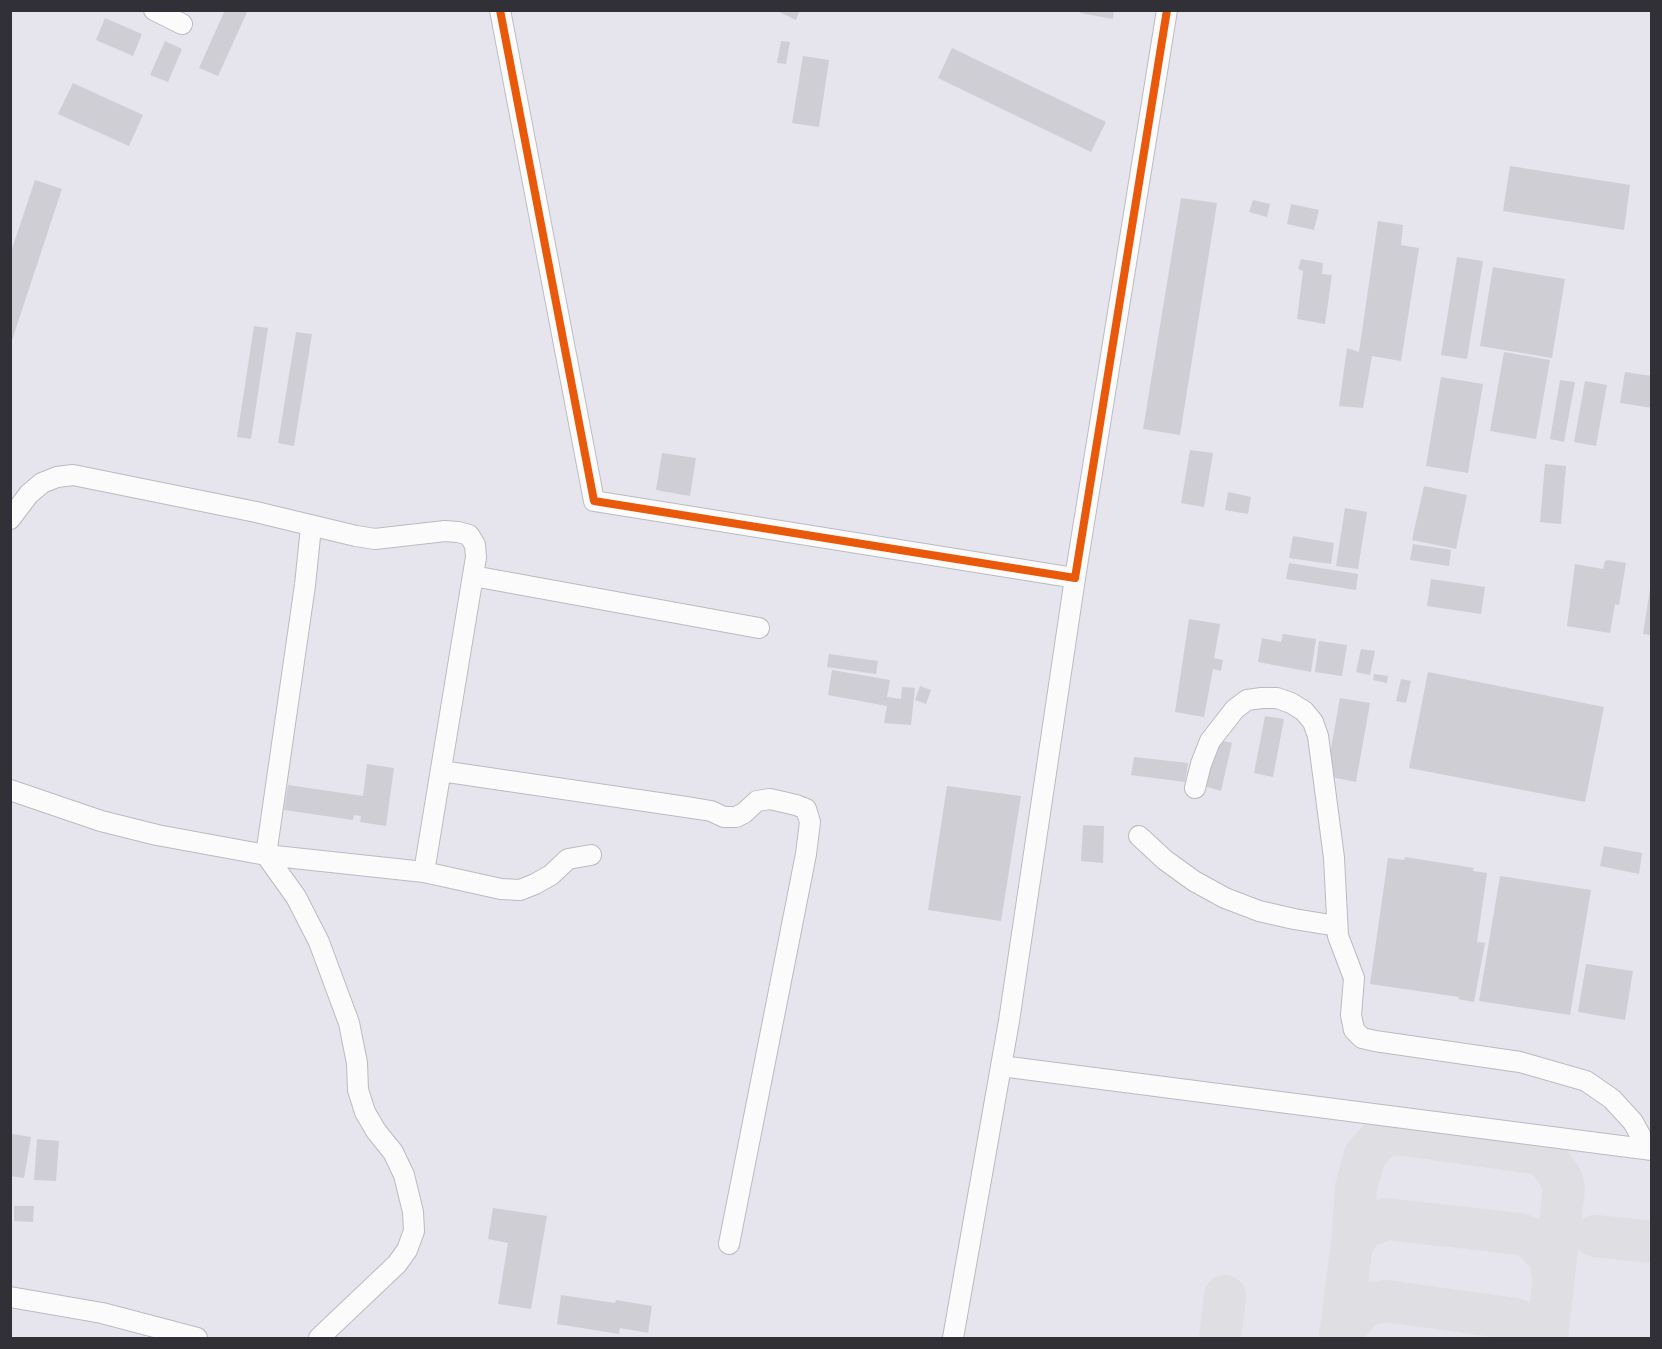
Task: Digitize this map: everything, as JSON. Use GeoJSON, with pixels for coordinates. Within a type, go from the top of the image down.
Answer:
{"type":"FeatureCollection","features":[{"type":"Feature","properties":{"kind":"street"},"geometry":{"type":"LineString","coordinates":[[154,10],[183,24]]}},
{"type":"Feature","properties":{"kind":"street"},"geometry":{"type":"LineString","coordinates":[[500,10],[594,501],[1075,578]]}},
{"type":"Feature","properties":{"kind":"street"},"geometry":{"type":"LineString","coordinates":[[953,1338],[1002,1066],[1075,578],[1167,10]]}},
{"type":"Feature","properties":{"kind":"street"},"geometry":{"type":"LineString","coordinates":[[10,519],[29,494],[42,483],[57,477],[74,475],[375,539],[458,532],[469,535],[475,545],[476,557],[424,872]]}},
{"type":"Feature","properties":{"kind":"street"},"geometry":{"type":"LineString","coordinates":[[311,526],[305,585],[266,855],[296,897],[319,942],[349,1023],[357,1063],[358,1090],[365,1112],[376,1131],[393,1152],[404,1175],[413,1212],[414,1231],[407,1250],[397,1264],[319,1338]]}},
{"type":"Feature","properties":{"kind":"street"},"geometry":{"type":"LineString","coordinates":[[473,576],[759,628]]}},
{"type":"Feature","properties":{"kind":"street"},"geometry":{"type":"LineString","coordinates":[[1195,788],[1210,741],[1235,709],[1247,700],[1277,698],[1304,711],[1313,722],[1318,736],[1334,858],[1337,926],[1341,945],[1354,978],[1351,1015],[1354,1030],[1362,1038],[1375,1041],[1520,1062],[1586,1082],[1612,1099],[1633,1122],[1650,1149]]}},
{"type":"Feature","properties":{"kind":"street"},"geometry":{"type":"LineString","coordinates":[[441,771],[692,808],[724,817],[736,817],[757,801],[770,799],[806,809],[810,822],[806,854],[729,1244]]}},
{"type":"Feature","properties":{"kind":"street"},"geometry":{"type":"LineString","coordinates":[[10,790],[58,807],[156,835],[266,855],[424,872],[501,889],[520,890],[535,884],[568,860],[591,855]]}},
{"type":"Feature","properties":{"kind":"street"},"geometry":{"type":"LineString","coordinates":[[1139,836],[1174,867],[1225,898],[1259,911],[1337,926]]}},
{"type":"Feature","properties":{"kind":"street"},"geometry":{"type":"LineString","coordinates":[[1002,1066],[1650,1149]]}},
{"type":"Feature","properties":{"kind":"street"},"geometry":{"type":"LineString","coordinates":[[10,1297],[102,1313],[197,1338]]}},
{"type":"Feature","properties":{"kind":"building"},"geometry":{"type":"Polygon","coordinates":[[[225,10],[248,10],[218,76],[199,68],[225,10]]]}},
{"type":"Feature","properties":{"kind":"building"},"geometry":{"type":"Polygon","coordinates":[[[775,10],[800,10],[796,20],[775,10]]]}},
{"type":"Feature","properties":{"kind":"building"},"geometry":{"type":"Polygon","coordinates":[[[1081,10],[1114,10],[1113,19],[1080,13],[1081,10]]]}},
{"type":"Feature","properties":{"kind":"building"},"geometry":{"type":"Polygon","coordinates":[[[105,18],[142,34],[133,56],[96,40],[105,18]]]}},
{"type":"Feature","properties":{"kind":"building"},"geometry":{"type":"Polygon","coordinates":[[[165,41],[182,49],[168,82],[150,75],[165,41]]]}},
{"type":"Feature","properties":{"kind":"building"},"geometry":{"type":"Polygon","coordinates":[[[781,41],[790,42],[786,64],[777,63],[781,41]]]}},
{"type":"Feature","properties":{"kind":"building"},"geometry":{"type":"Polygon","coordinates":[[[952,48],[1106,122],[1091,152],[938,78],[952,48]]]}},
{"type":"Feature","properties":{"kind":"building"},"geometry":{"type":"Polygon","coordinates":[[[803,56],[829,60],[819,127],[792,123],[803,56]]]}},
{"type":"Feature","properties":{"kind":"building"},"geometry":{"type":"Polygon","coordinates":[[[73,83],[143,115],[129,146],[58,114],[73,83]]]}},
{"type":"Feature","properties":{"kind":"building"},"geometry":{"type":"Polygon","coordinates":[[[1510,166],[1630,185],[1624,230],[1503,211],[1510,166]]]}},
{"type":"Feature","properties":{"kind":"building"},"geometry":{"type":"Polygon","coordinates":[[[35,180],[62,189],[11,343],[10,255],[35,180]]]}},
{"type":"Feature","properties":{"kind":"building"},"geometry":{"type":"Polygon","coordinates":[[[1181,198],[1217,203],[1180,435],[1143,429],[1181,198]]]}},
{"type":"Feature","properties":{"kind":"building"},"geometry":{"type":"Polygon","coordinates":[[[1253,200],[1270,204],[1267,217],[1249,212],[1253,200]]]}},
{"type":"Feature","properties":{"kind":"building"},"geometry":{"type":"Polygon","coordinates":[[[1291,204],[1319,210],[1314,230],[1287,224],[1291,204]]]}},
{"type":"Feature","properties":{"kind":"building"},"geometry":{"type":"Polygon","coordinates":[[[1378,221],[1403,225],[1401,245],[1419,248],[1401,361],[1372,356],[1363,408],[1339,406],[1347,348],[1359,352],[1378,221]]]}},
{"type":"Feature","properties":{"kind":"building"},"geometry":{"type":"Polygon","coordinates":[[[1457,257],[1483,261],[1467,359],[1441,355],[1457,257]]]}},
{"type":"Feature","properties":{"kind":"building"},"geometry":{"type":"Polygon","coordinates":[[[1301,259],[1323,263],[1322,274],[1332,275],[1325,324],[1297,319],[1303,271],[1298,269],[1301,259]]]}},
{"type":"Feature","properties":{"kind":"building"},"geometry":{"type":"Polygon","coordinates":[[[1493,267],[1565,279],[1552,358],[1480,346],[1493,267]]]}},
{"type":"Feature","properties":{"kind":"building"},"geometry":{"type":"Polygon","coordinates":[[[254,326],[268,328],[251,439],[237,437],[254,326]]]}},
{"type":"Feature","properties":{"kind":"building"},"geometry":{"type":"Polygon","coordinates":[[[296,332],[312,334],[294,446],[278,443],[296,332]]]}},
{"type":"Feature","properties":{"kind":"building"},"geometry":{"type":"Polygon","coordinates":[[[1504,352],[1550,360],[1536,439],[1490,431],[1504,352]]]}},
{"type":"Feature","properties":{"kind":"building"},"geometry":{"type":"Polygon","coordinates":[[[1625,372],[1652,376],[1652,408],[1620,403],[1625,372]]]}},
{"type":"Feature","properties":{"kind":"building"},"geometry":{"type":"Polygon","coordinates":[[[1441,377],[1483,384],[1468,473],[1426,466],[1441,377]]]}},
{"type":"Feature","properties":{"kind":"building"},"geometry":{"type":"Polygon","coordinates":[[[1560,380],[1575,382],[1564,442],[1550,439],[1560,380]]]}},
{"type":"Feature","properties":{"kind":"building"},"geometry":{"type":"Polygon","coordinates":[[[1585,381],[1607,385],[1596,446],[1574,442],[1585,381]]]}},
{"type":"Feature","properties":{"kind":"building"},"geometry":{"type":"Polygon","coordinates":[[[1190,450],[1213,453],[1204,507],[1181,503],[1190,450]]]}},
{"type":"Feature","properties":{"kind":"building"},"geometry":{"type":"Polygon","coordinates":[[[662,453],[696,458],[690,496],[656,490],[662,453]]]}},
{"type":"Feature","properties":{"kind":"building"},"geometry":{"type":"Polygon","coordinates":[[[1545,464],[1566,466],[1561,524],[1540,522],[1545,464]]]}},
{"type":"Feature","properties":{"kind":"building"},"geometry":{"type":"Polygon","coordinates":[[[1424,486],[1467,495],[1456,549],[1412,540],[1424,486]]]}},
{"type":"Feature","properties":{"kind":"building"},"geometry":{"type":"Polygon","coordinates":[[[1228,492],[1251,497],[1248,514],[1225,510],[1228,492]]]}},
{"type":"Feature","properties":{"kind":"building"},"geometry":{"type":"Polygon","coordinates":[[[1345,508],[1367,512],[1358,569],[1336,566],[1345,508]]]}},
{"type":"Feature","properties":{"kind":"building"},"geometry":{"type":"Polygon","coordinates":[[[1293,536],[1334,543],[1331,564],[1289,558],[1293,536]]]}},
{"type":"Feature","properties":{"kind":"building"},"geometry":{"type":"Polygon","coordinates":[[[1413,544],[1451,550],[1449,566],[1410,560],[1413,544]]]}},
{"type":"Feature","properties":{"kind":"building"},"geometry":{"type":"Polygon","coordinates":[[[1605,561],[1626,563],[1619,605],[1615,604],[1610,633],[1567,626],[1575,564],[1603,569],[1605,561]]]}},
{"type":"Feature","properties":{"kind":"building"},"geometry":{"type":"Polygon","coordinates":[[[1289,563],[1358,574],[1356,590],[1286,579],[1289,563]]]}},
{"type":"Feature","properties":{"kind":"building"},"geometry":{"type":"Polygon","coordinates":[[[1431,579],[1485,587],[1481,614],[1427,606],[1431,579]]]}},
{"type":"Feature","properties":{"kind":"building"},"geometry":{"type":"Polygon","coordinates":[[[1650,589],[1652,589],[1652,635],[1643,634],[1650,589]]]}},
{"type":"Feature","properties":{"kind":"building"},"geometry":{"type":"Polygon","coordinates":[[[1189,619],[1220,624],[1214,658],[1223,660],[1221,671],[1213,669],[1204,717],[1175,712],[1189,619]]]}},
{"type":"Feature","properties":{"kind":"building"},"geometry":{"type":"Polygon","coordinates":[[[1283,634],[1316,639],[1311,672],[1258,662],[1262,638],[1281,642],[1283,634]]]}},
{"type":"Feature","properties":{"kind":"building"},"geometry":{"type":"Polygon","coordinates":[[[1319,641],[1347,645],[1342,676],[1315,672],[1319,641]]]}},
{"type":"Feature","properties":{"kind":"building"},"geometry":{"type":"Polygon","coordinates":[[[1361,649],[1375,651],[1370,675],[1356,672],[1361,649]]]}},
{"type":"Feature","properties":{"kind":"building"},"geometry":{"type":"Polygon","coordinates":[[[829,654],[878,661],[876,674],[827,667],[829,654]]]}},
{"type":"Feature","properties":{"kind":"building"},"geometry":{"type":"Polygon","coordinates":[[[832,670],[890,680],[887,697],[901,699],[902,687],[915,688],[911,725],[884,723],[887,706],[828,695],[832,670]]]}},
{"type":"Feature","properties":{"kind":"building"},"geometry":{"type":"Polygon","coordinates":[[[1428,672],[1604,707],[1585,802],[1409,768],[1428,672]]]}},
{"type":"Feature","properties":{"kind":"building"},"geometry":{"type":"Polygon","coordinates":[[[1374,674],[1388,676],[1387,683],[1373,680],[1374,674]]]}},
{"type":"Feature","properties":{"kind":"building"},"geometry":{"type":"Polygon","coordinates":[[[1401,679],[1411,681],[1406,703],[1396,701],[1401,679]]]}},
{"type":"Feature","properties":{"kind":"building"},"geometry":{"type":"Polygon","coordinates":[[[920,686],[931,690],[926,704],[915,700],[920,686]]]}},
{"type":"Feature","properties":{"kind":"building"},"geometry":{"type":"Polygon","coordinates":[[[1340,698],[1370,703],[1356,782],[1326,776],[1340,698]]]}},
{"type":"Feature","properties":{"kind":"building"},"geometry":{"type":"Polygon","coordinates":[[[1265,716],[1284,719],[1273,777],[1254,773],[1265,716]]]}},
{"type":"Feature","properties":{"kind":"building"},"geometry":{"type":"Polygon","coordinates":[[[1216,739],[1232,743],[1221,791],[1204,786],[1216,739]]]}},
{"type":"Feature","properties":{"kind":"building"},"geometry":{"type":"Polygon","coordinates":[[[1134,757],[1188,763],[1185,782],[1131,775],[1134,757]]]}},
{"type":"Feature","properties":{"kind":"building"},"geometry":{"type":"Polygon","coordinates":[[[367,764],[394,768],[386,826],[360,822],[361,816],[354,815],[353,820],[284,810],[288,785],[363,796],[367,764]]]}},
{"type":"Feature","properties":{"kind":"building"},"geometry":{"type":"Polygon","coordinates":[[[947,786],[1021,796],[1001,921],[928,910],[947,786]]]}},
{"type":"Feature","properties":{"kind":"building"},"geometry":{"type":"Polygon","coordinates":[[[1083,825],[1104,826],[1103,863],[1081,861],[1083,825]]]}},
{"type":"Feature","properties":{"kind":"building"},"geometry":{"type":"Polygon","coordinates":[[[1604,846],[1642,853],[1639,874],[1600,866],[1604,846]]]}},
{"type":"Feature","properties":{"kind":"building"},"geometry":{"type":"Polygon","coordinates":[[[1405,857],[1474,868],[1473,871],[1487,873],[1477,942],[1485,943],[1474,1002],[1458,999],[1459,997],[1370,984],[1388,858],[1404,860],[1405,857]]]}},
{"type":"Feature","properties":{"kind":"building"},"geometry":{"type":"Polygon","coordinates":[[[1500,876],[1591,890],[1570,1015],[1479,1001],[1500,876]]]}},
{"type":"Feature","properties":{"kind":"building"},"geometry":{"type":"Polygon","coordinates":[[[1586,964],[1633,971],[1625,1020],[1578,1012],[1586,964]]]}},
{"type":"Feature","properties":{"kind":"building"},"geometry":{"type":"Polygon","coordinates":[[[12,1134],[31,1137],[24,1178],[10,1176],[12,1134]]]}},
{"type":"Feature","properties":{"kind":"building"},"geometry":{"type":"Polygon","coordinates":[[[37,1139],[59,1141],[56,1181],[34,1180],[37,1139]]]}},
{"type":"Feature","properties":{"kind":"building"},"geometry":{"type":"Polygon","coordinates":[[[14,1206],[34,1206],[33,1222],[14,1221],[14,1206]]]}},
{"type":"Feature","properties":{"kind":"building"},"geometry":{"type":"Polygon","coordinates":[[[493,1208],[547,1216],[531,1309],[498,1304],[508,1243],[488,1239],[493,1208]]]}},
{"type":"Feature","properties":{"kind":"building"},"geometry":{"type":"Polygon","coordinates":[[[561,1295],[652,1306],[648,1333],[620,1328],[619,1334],[557,1324],[561,1295]]]}},
{"type":"Feature","properties":{"kind":"taxiway"},"geometry":{"type":"LineString","coordinates":[[1340,1338],[1352,1243],[1356,1187],[1365,1155],[1384,1134],[1541,1154],[1551,1164],[1560,1176],[1564,1188],[1547,1338]]}},
{"type":"Feature","properties":{"kind":"taxiway"},"geometry":{"type":"LineString","coordinates":[[1352,1243],[1364,1228],[1386,1219],[1520,1234],[1534,1240],[1550,1258],[1553,1278]]}},
{"type":"Feature","properties":{"kind":"taxiway"},"geometry":{"type":"LineString","coordinates":[[1595,1236],[1652,1242]]}},
{"type":"Feature","properties":{"kind":"taxiway"},"geometry":{"type":"LineString","coordinates":[[1220,1338],[1225,1296]]}},
{"type":"Feature","properties":{"kind":"taxiway"},"geometry":{"type":"LineString","coordinates":[[1340,1334],[1361,1309],[1373,1303],[1385,1301],[1516,1319],[1540,1338]]}},
{"type":"Feature","properties":{"kind":"cycle path"},"geometry":{"type":"LineString","coordinates":[[500,10],[594,501],[1075,578],[1167,10]]}}]}
